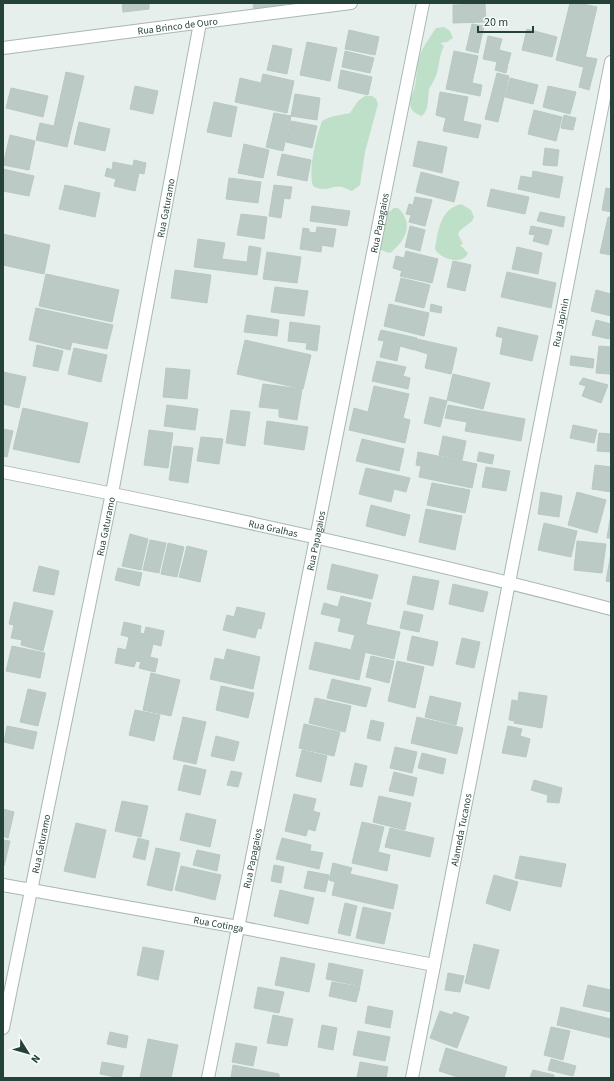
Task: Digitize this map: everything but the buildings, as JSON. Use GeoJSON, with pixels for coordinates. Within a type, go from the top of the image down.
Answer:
{"type":"FeatureCollection","features":[{"type":"Feature","properties":{"kind":"street","name":"Rua Brinco de Ouro"},"geometry":{"type":"LineString","coordinates":[[3,48],[352,3]]}},
{"type":"Feature","properties":{"kind":"street","name":"Rua Papagaios"},"geometry":{"type":"LineString","coordinates":[[208,1078],[423,3]]}},
{"type":"Feature","properties":{"kind":"street","name":"Rua Gaturamo"},"geometry":{"type":"LineString","coordinates":[[3,1028],[112,493],[200,23]]}},
{"type":"Feature","properties":{"kind":"street","name":"Rua Japinin"},"geometry":{"type":"LineString","coordinates":[[509,582],[611,62]]}},
{"type":"Feature","properties":{"kind":"street","name":"Rua Gralhas"},"geometry":{"type":"LineString","coordinates":[[3,472],[112,493],[317,538],[509,582],[611,609]]}},
{"type":"Feature","properties":{"kind":"street","name":"Alameda Tucanos"},"geometry":{"type":"LineString","coordinates":[[412,1078],[509,582]]}},
{"type":"Feature","properties":{"kind":"street","name":"Rua Cotinga"},"geometry":{"type":"LineString","coordinates":[[3,885],[238,927],[434,965]]}},
{"type":"Feature","properties":{"kind":"green space"},"geometry":{"type":"Polygon","coordinates":[[[444,27],[450,31],[453,38],[447,42],[440,43],[444,46],[437,73],[429,89],[427,107],[422,116],[413,111],[410,104],[415,86],[417,67],[423,48],[436,28],[444,27]]]}},
{"type":"Feature","properties":{"kind":"green space"},"geometry":{"type":"Polygon","coordinates":[[[365,96],[372,96],[376,99],[378,104],[365,152],[360,185],[352,191],[342,187],[321,189],[313,186],[311,171],[312,162],[317,136],[322,121],[330,117],[350,113],[358,101],[365,96]]]}},
{"type":"Feature","properties":{"kind":"green space"},"geometry":{"type":"Polygon","coordinates":[[[461,204],[471,210],[474,217],[473,220],[458,234],[463,244],[460,245],[468,253],[461,259],[452,260],[438,253],[435,249],[436,242],[439,228],[444,216],[448,211],[461,204]]]}},
{"type":"Feature","properties":{"kind":"green space"},"geometry":{"type":"Polygon","coordinates":[[[394,208],[398,208],[403,214],[407,226],[404,238],[390,253],[379,249],[385,215],[394,208]]]}}]}
